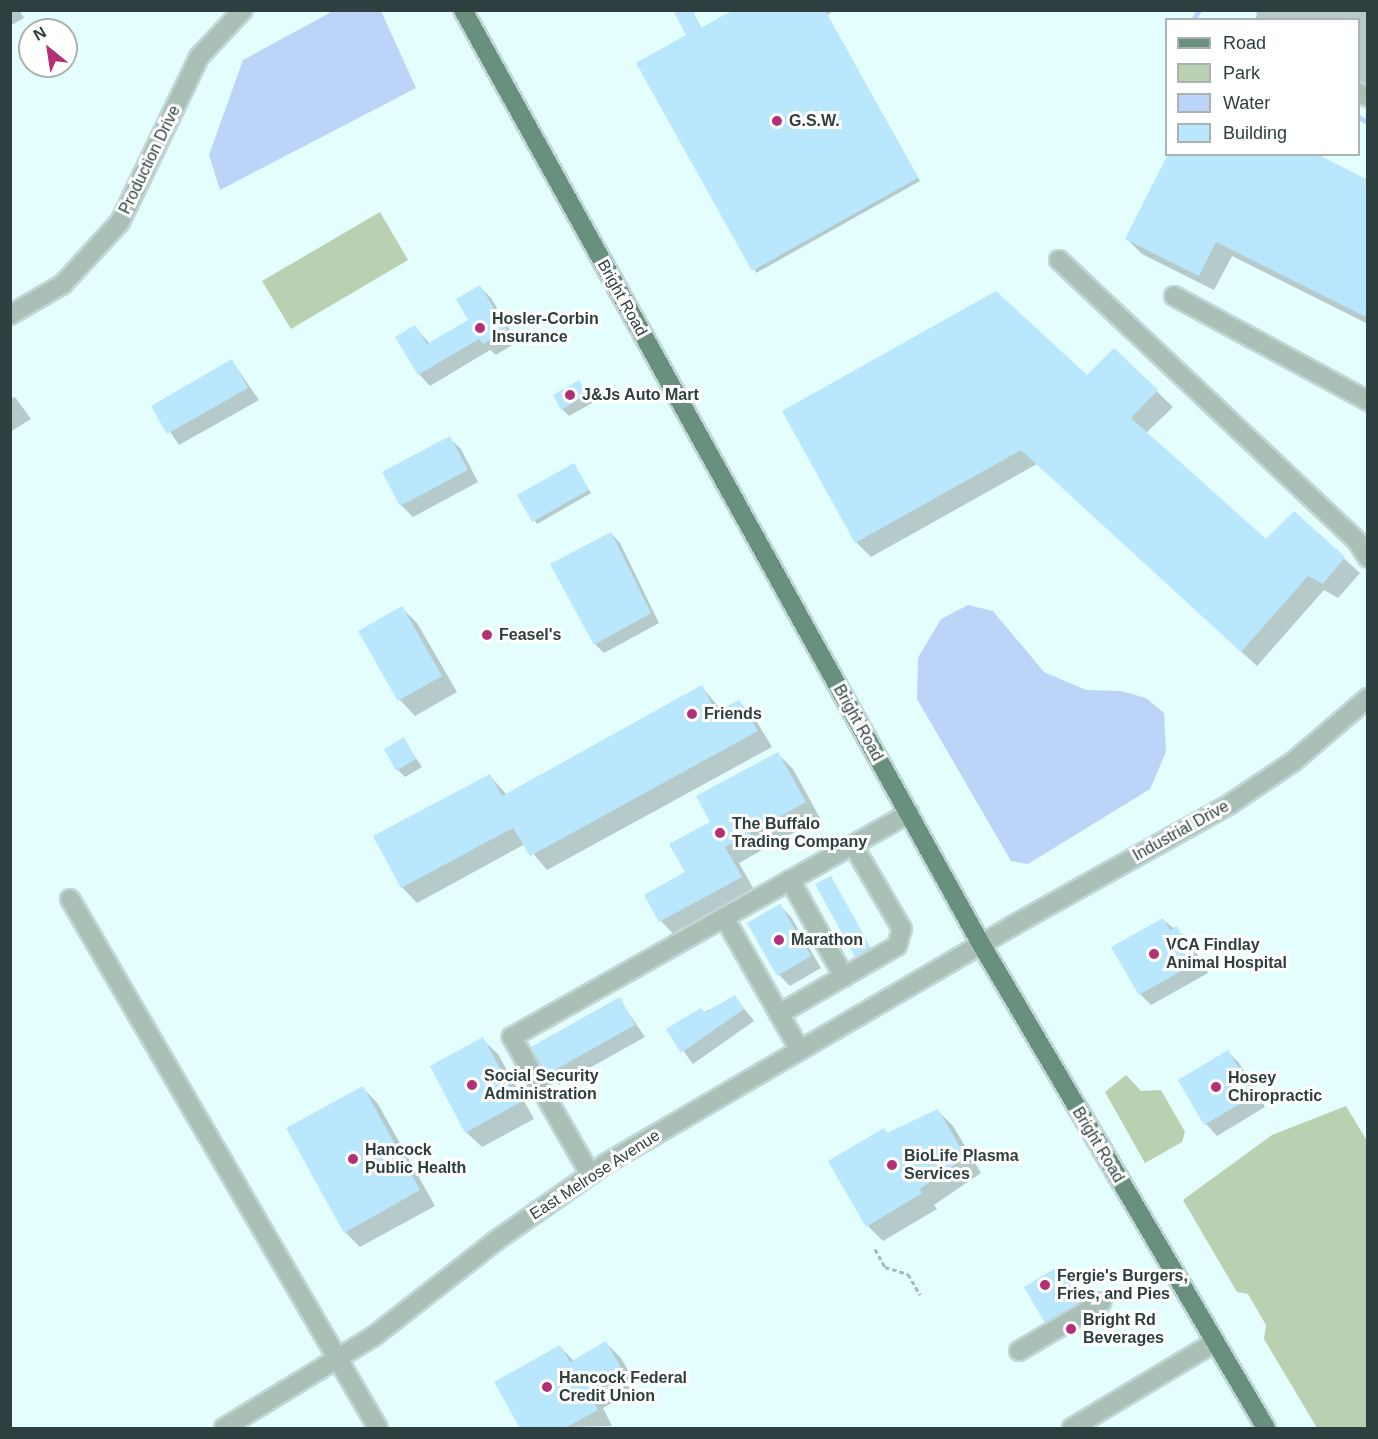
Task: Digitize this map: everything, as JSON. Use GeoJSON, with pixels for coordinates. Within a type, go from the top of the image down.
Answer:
{"type":"FeatureCollection","features":[{"type":"Feature","properties":{"kind":"main road","name":"Bright Road"},"geometry":{"type":"LineString","coordinates":[[463,10],[981,944],[1266,1428]]}},
{"type":"Feature","properties":{"kind":"street","name":"Production Drive"},"geometry":{"type":"LineString","coordinates":[[10,315],[63,284],[120,222],[199,57],[243,10]]}},
{"type":"Feature","properties":{"kind":"street"},"geometry":{"type":"LineString","coordinates":[[1059,260],[1357,541],[1368,558]]}},
{"type":"Feature","properties":{"kind":"street"},"geometry":{"type":"LineString","coordinates":[[1174,296],[1368,401]]}},
{"type":"Feature","properties":{"kind":"street","name":"Industrial Drive"},"geometry":{"type":"LineString","coordinates":[[981,944],[1261,785],[1323,738],[1368,698]]}},
{"type":"Feature","properties":{"kind":"street"},"geometry":{"type":"LineString","coordinates":[[590,1174],[512,1037],[909,813]]}},
{"type":"Feature","properties":{"kind":"street"},"geometry":{"type":"LineString","coordinates":[[779,1014],[897,946],[902,929],[853,845]]}},
{"type":"Feature","properties":{"kind":"street"},"geometry":{"type":"LineString","coordinates":[[790,880],[844,976]]}},
{"type":"Feature","properties":{"kind":"street"},"geometry":{"type":"LineString","coordinates":[[70,899],[378,1428]]}},
{"type":"Feature","properties":{"kind":"street"},"geometry":{"type":"LineString","coordinates":[[724,917],[800,1050]]}},
{"type":"Feature","properties":{"kind":"street","name":"East Melrose Avenue"},"geometry":{"type":"LineString","coordinates":[[224,1428],[338,1360],[590,1174],[981,944]]}},
{"type":"Feature","properties":{"kind":"street"},"geometry":{"type":"LineString","coordinates":[[1019,1351],[1102,1302]]}},
{"type":"Feature","properties":{"kind":"street"},"geometry":{"type":"LineString","coordinates":[[1072,1428],[1215,1342]]}},
{"type":"Feature","properties":{"kind":"path"},"geometry":{"type":"LineString","coordinates":[[875,1249],[885,1267],[908,1274],[920,1295]]}},
{"type":"Feature","properties":{"kind":"green space"},"geometry":{"type":"Polygon","coordinates":[[[380,212],[408,260],[291,329],[262,281],[380,212]]]}},
{"type":"Feature","properties":{"kind":"green space"},"geometry":{"type":"Polygon","coordinates":[[[1126,1075],[1141,1091],[1161,1090],[1185,1132],[1182,1142],[1145,1163],[1105,1092],[1126,1075]]]}},
{"type":"Feature","properties":{"kind":"green space"},"geometry":{"type":"Polygon","coordinates":[[[1346,1106],[1367,1141],[1367,1428],[1317,1428],[1264,1339],[1266,1325],[1248,1294],[1237,1292],[1183,1200],[1272,1135],[1346,1106]]]}},
{"type":"Feature","properties":{"kind":"water"},"geometry":{"type":"Polygon","coordinates":[[[335,10],[381,11],[416,88],[220,190],[209,155],[243,60],[335,10]]]}},
{"type":"Feature","properties":{"kind":"water"},"geometry":{"type":"Polygon","coordinates":[[[968,605],[993,611],[1044,672],[1086,690],[1121,691],[1146,698],[1164,713],[1166,752],[1150,789],[1028,864],[1011,861],[917,699],[918,658],[941,619],[968,605]]]}},
{"type":"Feature","properties":{"kind":"building","name":"G.S.W."},"geometry":{"type":"Polygon","coordinates":[[[673,10],[692,10],[701,28],[733,10],[825,10],[918,178],[752,271],[636,63],[686,35],[673,10]]]}},
{"type":"Feature","properties":{"kind":"building"},"geometry":{"type":"Polygon","coordinates":[[[1167,156],[1321,156],[1368,180],[1368,318],[1216,242],[1199,276],[1125,239],[1167,156]]]}},
{"type":"Feature","properties":{"kind":"building","name":"Hosler-Corbin Insurance"},"geometry":{"type":"Polygon","coordinates":[[[480,285],[507,330],[483,344],[479,339],[418,375],[395,337],[415,325],[427,344],[468,320],[456,299],[480,285]]]}},
{"type":"Feature","properties":{"kind":"building"},"geometry":{"type":"Polygon","coordinates":[[[996,291],[1087,375],[1114,348],[1158,390],[1131,418],[1266,539],[1294,511],[1345,557],[1323,584],[1308,576],[1241,652],[1021,450],[855,543],[782,411],[996,291]]]}},
{"type":"Feature","properties":{"kind":"building"},"geometry":{"type":"Polygon","coordinates":[[[232,359],[248,388],[167,434],[151,406],[232,359]]]}},
{"type":"Feature","properties":{"kind":"building","name":"J&Js Auto Mart"},"geometry":{"type":"Polygon","coordinates":[[[579,380],[587,394],[561,410],[553,395],[579,380]]]}},
{"type":"Feature","properties":{"kind":"building"},"geometry":{"type":"Polygon","coordinates":[[[450,436],[468,470],[400,506],[382,472],[450,436]]]}},
{"type":"Feature","properties":{"kind":"building"},"geometry":{"type":"Polygon","coordinates":[[[574,463],[589,490],[532,522],[517,495],[574,463]]]}},
{"type":"Feature","properties":{"kind":"building"},"geometry":{"type":"Polygon","coordinates":[[[611,532],[651,613],[594,645],[550,564],[611,532]]]}},
{"type":"Feature","properties":{"kind":"building"},"geometry":{"type":"Polygon","coordinates":[[[402,606],[442,676],[398,701],[358,631],[402,606]]]}},
{"type":"Feature","properties":{"kind":"building"},"geometry":{"type":"Polygon","coordinates":[[[702,685],[716,712],[739,700],[758,731],[530,856],[513,828],[401,888],[373,836],[490,774],[502,796],[702,685]]]}},
{"type":"Feature","properties":{"kind":"building"},"geometry":{"type":"Polygon","coordinates":[[[404,737],[416,759],[396,771],[384,749],[404,737]]]}},
{"type":"Feature","properties":{"kind":"building","name":"The Buffalo Trading Company"},"geometry":{"type":"Polygon","coordinates":[[[778,752],[806,802],[725,847],[742,877],[659,922],[644,895],[685,872],[669,844],[710,822],[696,796],[778,752]]]}},
{"type":"Feature","properties":{"kind":"building","name":"Marathon"},"geometry":{"type":"Polygon","coordinates":[[[831,876],[871,948],[855,957],[815,884],[831,876]]]}},
{"type":"Feature","properties":{"kind":"building","name":"Marathon"},"geometry":{"type":"Polygon","coordinates":[[[780,904],[811,956],[777,976],[747,923],[780,904]]]}},
{"type":"Feature","properties":{"kind":"building","name":"VCA Findlay Animal Hospital"},"geometry":{"type":"Polygon","coordinates":[[[1163,918],[1170,930],[1177,926],[1197,962],[1139,995],[1111,947],[1163,918]]]}},
{"type":"Feature","properties":{"kind":"building"},"geometry":{"type":"Polygon","coordinates":[[[735,995],[744,1009],[681,1053],[666,1029],[701,1008],[705,1013],[735,995]]]}},
{"type":"Feature","properties":{"kind":"building"},"geometry":{"type":"Polygon","coordinates":[[[620,997],[635,1025],[546,1075],[531,1047],[620,997]]]}},
{"type":"Feature","properties":{"kind":"building","name":"Social Security Administration"},"geometry":{"type":"Polygon","coordinates":[[[483,1037],[519,1103],[465,1133],[430,1066],[483,1037]]]}},
{"type":"Feature","properties":{"kind":"building","name":"Hosey Chiropractic"},"geometry":{"type":"Polygon","coordinates":[[[1228,1050],[1255,1095],[1204,1125],[1178,1080],[1228,1050]]]}},
{"type":"Feature","properties":{"kind":"building","name":"Hancock Public Health"},"geometry":{"type":"Polygon","coordinates":[[[363,1086],[420,1190],[344,1233],[286,1128],[363,1086]]]}},
{"type":"Feature","properties":{"kind":"building","name":"BioLife Plasma Services"},"geometry":{"type":"Polygon","coordinates":[[[938,1109],[966,1157],[920,1189],[922,1193],[866,1227],[828,1161],[884,1128],[887,1133],[938,1109]]]}},
{"type":"Feature","properties":{"kind":"building"},"geometry":{"type":"Polygon","coordinates":[[[1059,1266],[1080,1302],[1045,1323],[1024,1287],[1059,1266]]]}},
{"type":"Feature","properties":{"kind":"building","name":"Hancock Federal Credit Union"},"geometry":{"type":"Polygon","coordinates":[[[606,1341],[624,1373],[588,1393],[598,1410],[565,1428],[520,1428],[494,1382],[560,1345],[570,1362],[606,1341]]]}},
{"type":"Feature","properties":{"kind":"waterway"},"geometry":{"type":"LineString","coordinates":[[1194,18],[1199,10]]}},
{"type":"Feature","properties":{"kind":"waterway"},"geometry":{"type":"LineString","coordinates":[[1360,118],[1368,122]]}},
{"type":"Feature","properties":{"kind":"place","name":"G.S.W."},"geometry":{"type":"Point","coordinates":[777,121]}},
{"type":"Feature","properties":{"kind":"place","name":"Hosler-Corbin Insurance"},"geometry":{"type":"Point","coordinates":[480,328]}},
{"type":"Feature","properties":{"kind":"place","name":"J&Js Auto Mart"},"geometry":{"type":"Point","coordinates":[570,395]}},
{"type":"Feature","properties":{"kind":"place","name":"Feasel's"},"geometry":{"type":"Point","coordinates":[487,635]}},
{"type":"Feature","properties":{"kind":"place","name":"Friends"},"geometry":{"type":"Point","coordinates":[692,714]}},
{"type":"Feature","properties":{"kind":"place","name":"The Buffalo Trading Company"},"geometry":{"type":"Point","coordinates":[720,833]}},
{"type":"Feature","properties":{"kind":"place","name":"Marathon"},"geometry":{"type":"Point","coordinates":[779,940]}},
{"type":"Feature","properties":{"kind":"place","name":"VCA Findlay Animal Hospital"},"geometry":{"type":"Point","coordinates":[1154,954]}},
{"type":"Feature","properties":{"kind":"place","name":"Social Security Administration"},"geometry":{"type":"Point","coordinates":[472,1085]}},
{"type":"Feature","properties":{"kind":"place","name":"Hosey Chiropractic"},"geometry":{"type":"Point","coordinates":[1216,1087]}},
{"type":"Feature","properties":{"kind":"place","name":"Hancock Public Health"},"geometry":{"type":"Point","coordinates":[353,1159]}},
{"type":"Feature","properties":{"kind":"place","name":"BioLife Plasma Services"},"geometry":{"type":"Point","coordinates":[892,1165]}},
{"type":"Feature","properties":{"kind":"place","name":"Fergie's Burgers, Fries, and Pies"},"geometry":{"type":"Point","coordinates":[1045,1285]}},
{"type":"Feature","properties":{"kind":"place","name":"Bright Rd Beverages"},"geometry":{"type":"Point","coordinates":[1071,1329]}},
{"type":"Feature","properties":{"kind":"place","name":"Hancock Federal Credit Union"},"geometry":{"type":"Point","coordinates":[547,1387]}}]}
